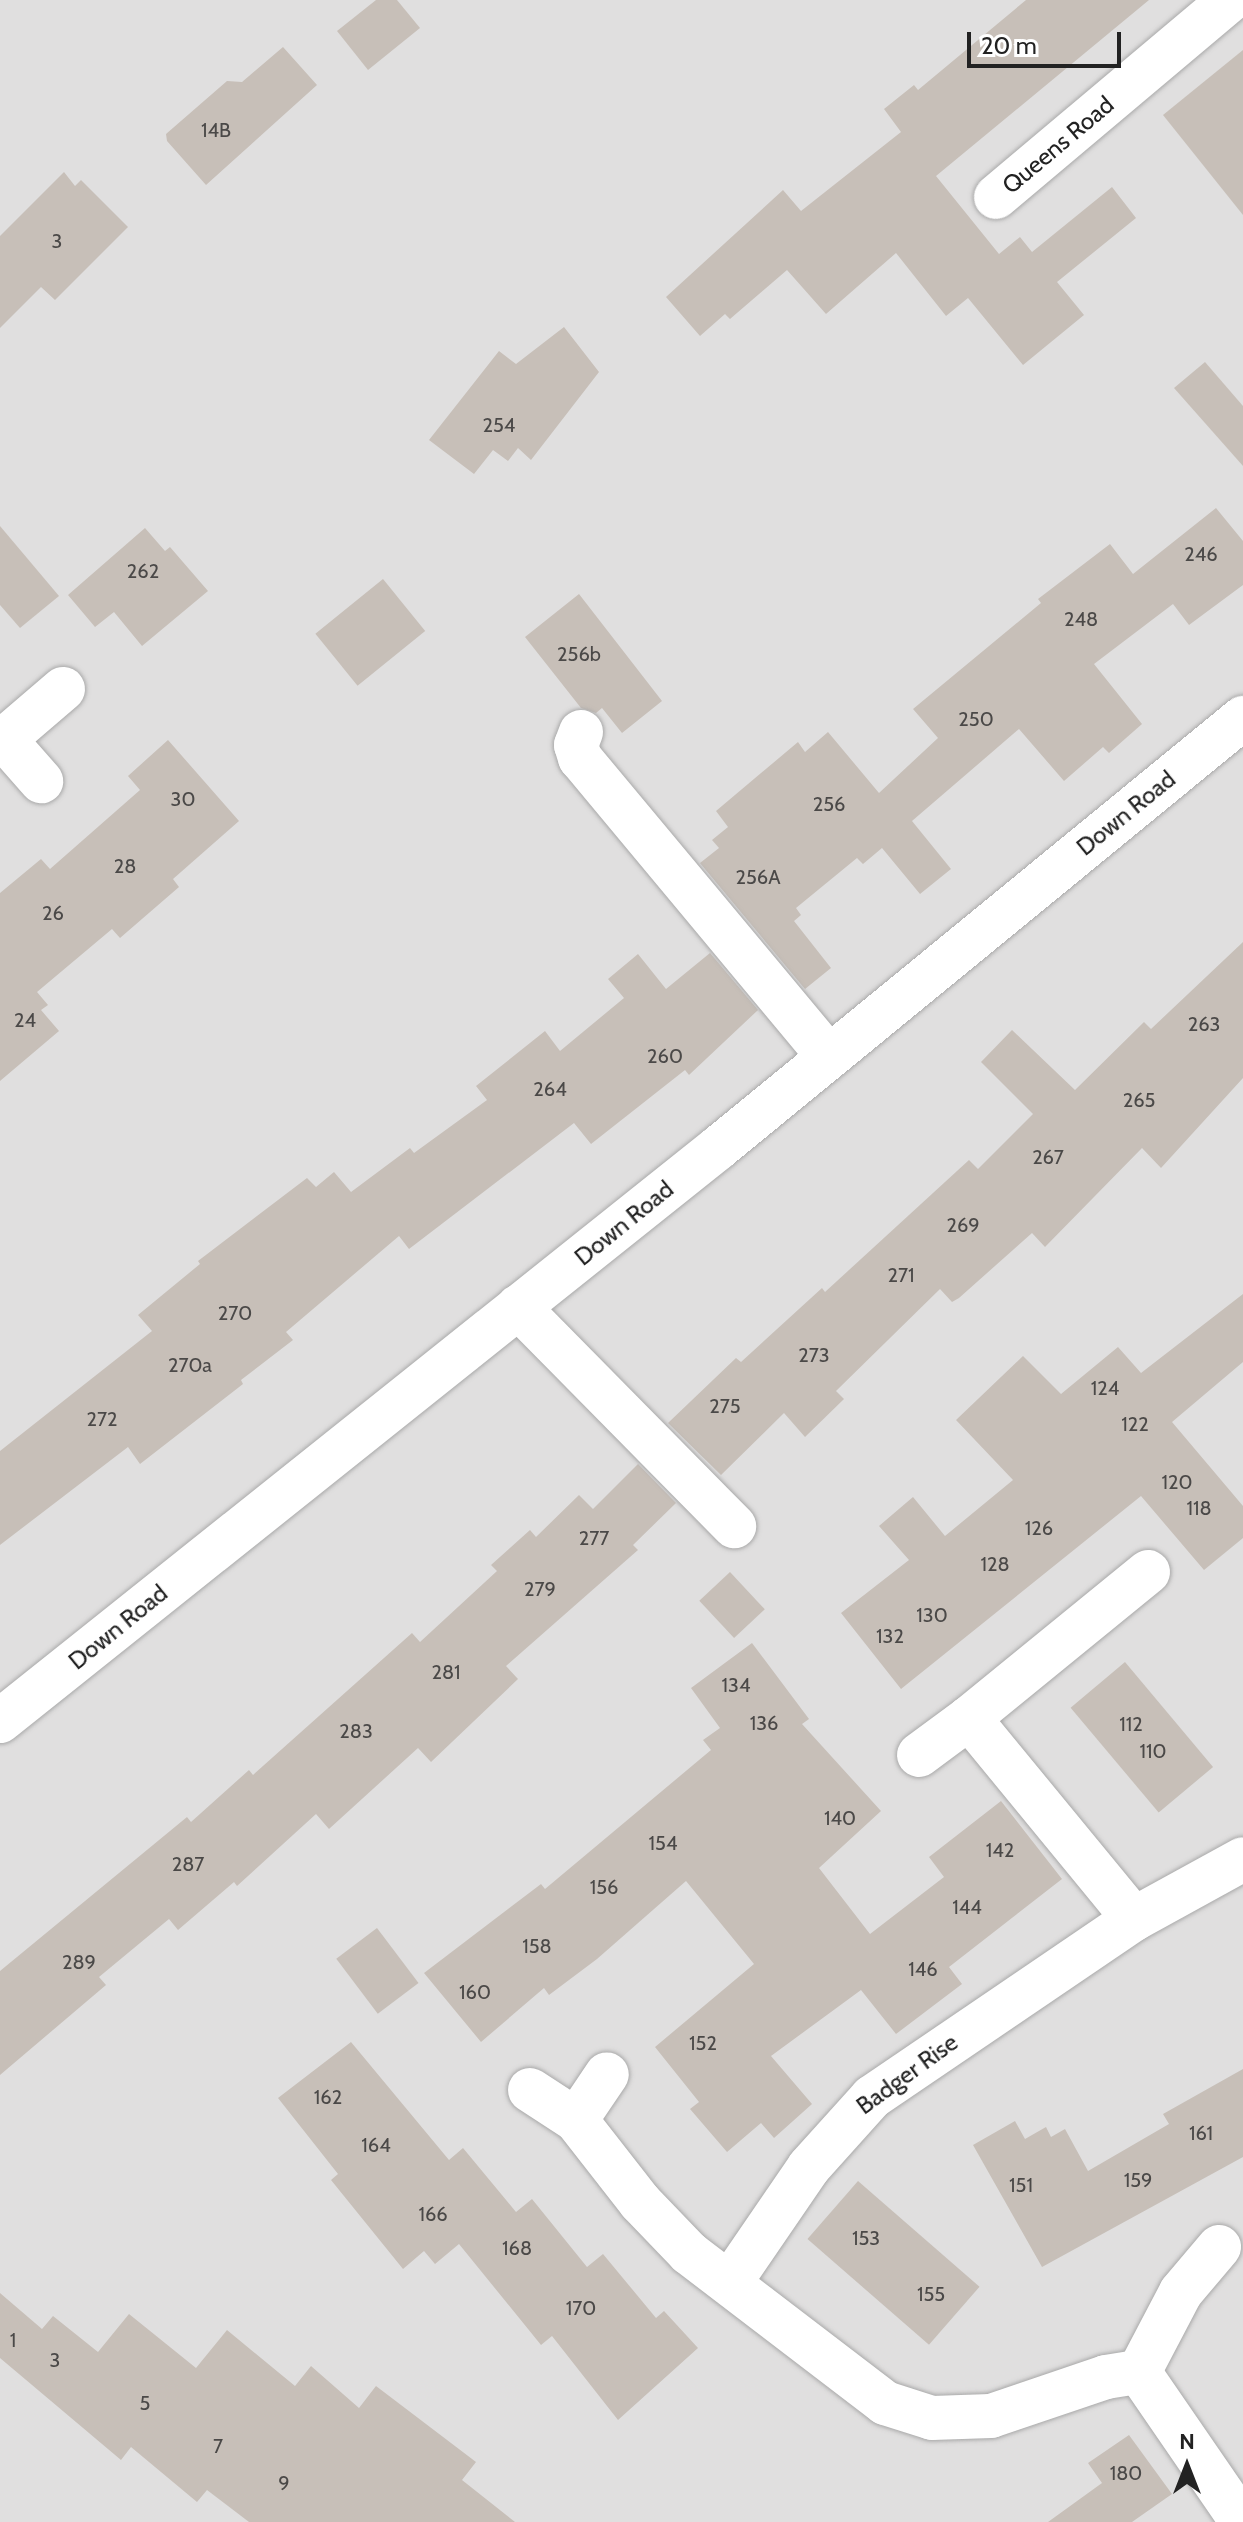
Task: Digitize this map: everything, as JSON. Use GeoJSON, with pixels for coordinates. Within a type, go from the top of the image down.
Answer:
{"type":"FeatureCollection","features":[{"type":"Feature","properties":{"kind":"street","name":"Queens Road"},"geometry":{"type":"LineString","coordinates":[[996,197],[1230,0]]}},
{"type":"Feature","properties":{"kind":"street","name":"Queens Road"},"geometry":{"type":"LineString","coordinates":[[1062,180],[1243,27]]}},
{"type":"Feature","properties":{"kind":"street"},"geometry":{"type":"LineString","coordinates":[[41,781],[2,742],[63,689]]}},
{"type":"Feature","properties":{"kind":"street","name":"Down Road"},"geometry":{"type":"LineString","coordinates":[[0,1721],[829,1057],[1243,718]]}},
{"type":"Feature","properties":{"kind":"street"},"geometry":{"type":"LineString","coordinates":[[581,732],[576,745],[580,758],[829,1057]]}},
{"type":"Feature","properties":{"kind":"street"},"geometry":{"type":"LineString","coordinates":[[518,1307],[734,1526]]}},
{"type":"Feature","properties":{"kind":"street"},"geometry":{"type":"LineString","coordinates":[[919,1755],[1148,1572]]}},
{"type":"Feature","properties":{"kind":"street"},"geometry":{"type":"LineString","coordinates":[[969,1718],[1134,1919]]}},
{"type":"Feature","properties":{"kind":"street","name":"Badger Rise"},"geometry":{"type":"LineString","coordinates":[[731,2281],[809,2167],[855,2111],[1134,1919],[1243,1859]]}},
{"type":"Feature","properties":{"kind":"street"},"geometry":{"type":"LineString","coordinates":[[576,2120],[607,2074]]}},
{"type":"Feature","properties":{"kind":"street"},"geometry":{"type":"LineString","coordinates":[[530,2090],[576,2120],[663,2228],[871,2395],[913,2415],[991,2416],[1106,2377],[1139,2372]]}},
{"type":"Feature","properties":{"kind":"street"},"geometry":{"type":"LineString","coordinates":[[1139,2372],[1181,2292],[1219,2247]]}},
{"type":"Feature","properties":{"kind":"street"},"geometry":{"type":"LineString","coordinates":[[1139,2372],[1242,2522]]}},
{"type":"Feature","properties":{"kind":"shaded area"},"geometry":{"type":"Polygon","coordinates":[[[0,0],[1243,0],[1243,2522],[0,2522],[0,0]]]}},
{"type":"Feature","properties":{"kind":"building"},"geometry":{"type":"Polygon","coordinates":[[[376,0],[397,0],[420,28],[368,70],[337,31],[376,0]]]}},
{"type":"Feature","properties":{"kind":"building"},"geometry":{"type":"Polygon","coordinates":[[[1026,0],[1149,0],[936,176],[999,254],[1020,237],[1032,252],[1112,187],[1136,218],[1057,282],[1084,315],[1023,365],[968,298],[946,316],[896,253],[826,314],[787,270],[730,319],[725,314],[700,336],[666,297],[783,190],[801,211],[901,132],[884,109],[914,85],[918,90],[1026,0]]]}},
{"type":"Feature","properties":{"kind":"building"},"geometry":{"type":"Polygon","coordinates":[[[283,47],[317,85],[206,185],[167,141],[166,134],[227,81],[242,82],[283,47]]]}},
{"type":"Feature","properties":{"kind":"building"},"geometry":{"type":"Polygon","coordinates":[[[1243,50],[1243,215],[1163,115],[1243,50]]]}},
{"type":"Feature","properties":{"kind":"building"},"geometry":{"type":"Polygon","coordinates":[[[64,172],[75,186],[81,180],[128,227],[55,300],[41,287],[0,328],[0,236],[64,172]]]}},
{"type":"Feature","properties":{"kind":"building"},"geometry":{"type":"Polygon","coordinates":[[[564,327],[599,372],[531,460],[518,448],[508,461],[493,450],[474,474],[429,440],[499,351],[516,364],[564,327]]]}},
{"type":"Feature","properties":{"kind":"building"},"geometry":{"type":"Polygon","coordinates":[[[1205,362],[1243,406],[1243,466],[1174,388],[1205,362]]]}},
{"type":"Feature","properties":{"kind":"building"},"geometry":{"type":"Polygon","coordinates":[[[1216,508],[1243,541],[1243,585],[1189,625],[1173,604],[1094,664],[1142,724],[1109,753],[1103,747],[1064,781],[1019,729],[912,821],[951,869],[920,894],[882,848],[863,864],[857,858],[796,908],[801,915],[794,921],[831,968],[805,989],[700,863],[719,848],[712,840],[728,827],[716,811],[798,742],[805,752],[828,732],[879,793],[938,738],[913,709],[1041,603],[1038,599],[1110,544],[1133,574],[1216,508]]]}},
{"type":"Feature","properties":{"kind":"building"},"geometry":{"type":"Polygon","coordinates":[[[0,526],[59,596],[20,628],[0,605],[0,526]]]}},
{"type":"Feature","properties":{"kind":"building"},"geometry":{"type":"Polygon","coordinates":[[[145,528],[165,551],[170,547],[208,591],[142,646],[114,612],[95,627],[68,595],[145,528]]]}},
{"type":"Feature","properties":{"kind":"building"},"geometry":{"type":"Polygon","coordinates":[[[383,579],[425,631],[358,686],[315,634],[383,579]]]}},
{"type":"Feature","properties":{"kind":"building"},"geometry":{"type":"Polygon","coordinates":[[[579,594],[662,701],[622,733],[602,708],[596,713],[581,708],[525,637],[579,594]]]}},
{"type":"Feature","properties":{"kind":"building"},"geometry":{"type":"Polygon","coordinates":[[[168,740],[239,821],[173,879],[179,887],[120,938],[112,929],[37,992],[48,1005],[41,1010],[59,1031],[0,1081],[0,893],[41,859],[50,869],[140,790],[128,776],[168,740]]]}},
{"type":"Feature","properties":{"kind":"building"},"geometry":{"type":"Polygon","coordinates":[[[1243,942],[1243,1078],[1161,1168],[1142,1148],[1045,1247],[1032,1233],[959,1298],[952,1302],[940,1289],[836,1391],[844,1399],[805,1437],[784,1413],[721,1475],[668,1423],[736,1358],[741,1362],[822,1288],[825,1292],[969,1160],[978,1169],[1033,1114],[981,1062],[1012,1030],[1075,1090],[1144,1022],[1151,1029],[1243,942]]]}},
{"type":"Feature","properties":{"kind":"building"},"geometry":{"type":"Polygon","coordinates":[[[710,953],[758,1010],[689,1075],[685,1070],[591,1144],[574,1123],[409,1249],[399,1236],[286,1332],[293,1340],[241,1380],[243,1384],[140,1464],[128,1447],[0,1545],[0,1451],[152,1331],[138,1315],[200,1264],[198,1261],[307,1178],[316,1187],[334,1172],[351,1192],[410,1148],[414,1153],[487,1100],[476,1086],[545,1031],[560,1051],[624,998],[608,979],[638,954],[666,989],[710,953]]]}},
{"type":"Feature","properties":{"kind":"building"},"geometry":{"type":"Polygon","coordinates":[[[1243,1294],[1243,1362],[1172,1422],[1243,1506],[1243,1538],[1204,1570],[1141,1496],[901,1689],[841,1613],[909,1560],[879,1526],[913,1497],[945,1536],[1013,1480],[956,1420],[1023,1356],[1061,1394],[1118,1347],[1141,1373],[1243,1294]]]}},
{"type":"Feature","properties":{"kind":"building"},"geometry":{"type":"Polygon","coordinates":[[[638,1464],[676,1503],[633,1545],[638,1550],[506,1666],[518,1679],[431,1762],[418,1748],[329,1829],[316,1814],[237,1886],[234,1882],[178,1930],[169,1919],[99,1977],[106,1985],[0,2075],[0,1971],[187,1817],[191,1822],[249,1770],[253,1775],[412,1633],[420,1642],[497,1571],[491,1565],[530,1530],[536,1537],[579,1495],[593,1509],[638,1464]]]}},
{"type":"Feature","properties":{"kind":"building"},"geometry":{"type":"Polygon","coordinates":[[[730,1572],[765,1609],[734,1638],[699,1601],[730,1572]]]}},
{"type":"Feature","properties":{"kind":"building"},"geometry":{"type":"Polygon","coordinates":[[[752,1643],[809,1719],[802,1724],[881,1811],[819,1868],[870,1934],[944,1877],[929,1857],[1001,1801],[1062,1879],[949,1967],[962,1984],[896,2034],[861,1990],[771,2056],[812,2104],[774,2138],[761,2123],[727,2152],[690,2109],[699,2102],[655,2047],[754,1964],[686,1881],[597,1959],[549,1995],[544,1988],[481,2042],[424,1973],[541,1884],[545,1889],[711,1750],[703,1740],[720,1728],[691,1688],[752,1643]]]}},
{"type":"Feature","properties":{"kind":"building"},"geometry":{"type":"Polygon","coordinates":[[[1125,1662],[1213,1767],[1159,1813],[1071,1708],[1125,1662]]]}},
{"type":"Feature","properties":{"kind":"building"},"geometry":{"type":"Polygon","coordinates":[[[377,1928],[419,1983],[378,2014],[336,1959],[377,1928]]]}},
{"type":"Feature","properties":{"kind":"building"},"geometry":{"type":"Polygon","coordinates":[[[351,2042],[449,2160],[463,2148],[516,2212],[532,2199],[587,2267],[603,2254],[656,2318],[664,2311],[698,2348],[618,2420],[552,2336],[541,2345],[459,2244],[435,2264],[424,2251],[403,2269],[331,2180],[338,2174],[278,2098],[351,2042]]]}},
{"type":"Feature","properties":{"kind":"building"},"geometry":{"type":"Polygon","coordinates":[[[1243,2069],[1243,2157],[1042,2267],[973,2145],[1015,2121],[1025,2139],[1046,2127],[1051,2137],[1065,2129],[1088,2171],[1169,2124],[1163,2114],[1243,2069]]]}},
{"type":"Feature","properties":{"kind":"building"},"geometry":{"type":"Polygon","coordinates":[[[858,2181],[980,2287],[929,2345],[807,2239],[858,2181]]]}},
{"type":"Feature","properties":{"kind":"building"},"geometry":{"type":"Polygon","coordinates":[[[0,2293],[42,2329],[53,2316],[98,2352],[129,2314],[196,2368],[227,2330],[295,2386],[311,2366],[359,2408],[376,2386],[476,2462],[462,2480],[515,2522],[249,2522],[207,2490],[197,2502],[131,2447],[121,2460],[0,2358],[0,2293]]]}},
{"type":"Feature","properties":{"kind":"building"},"geometry":{"type":"Polygon","coordinates":[[[1129,2435],[1172,2494],[1132,2522],[1048,2522],[1102,2483],[1088,2463],[1129,2435]]]}}]}
